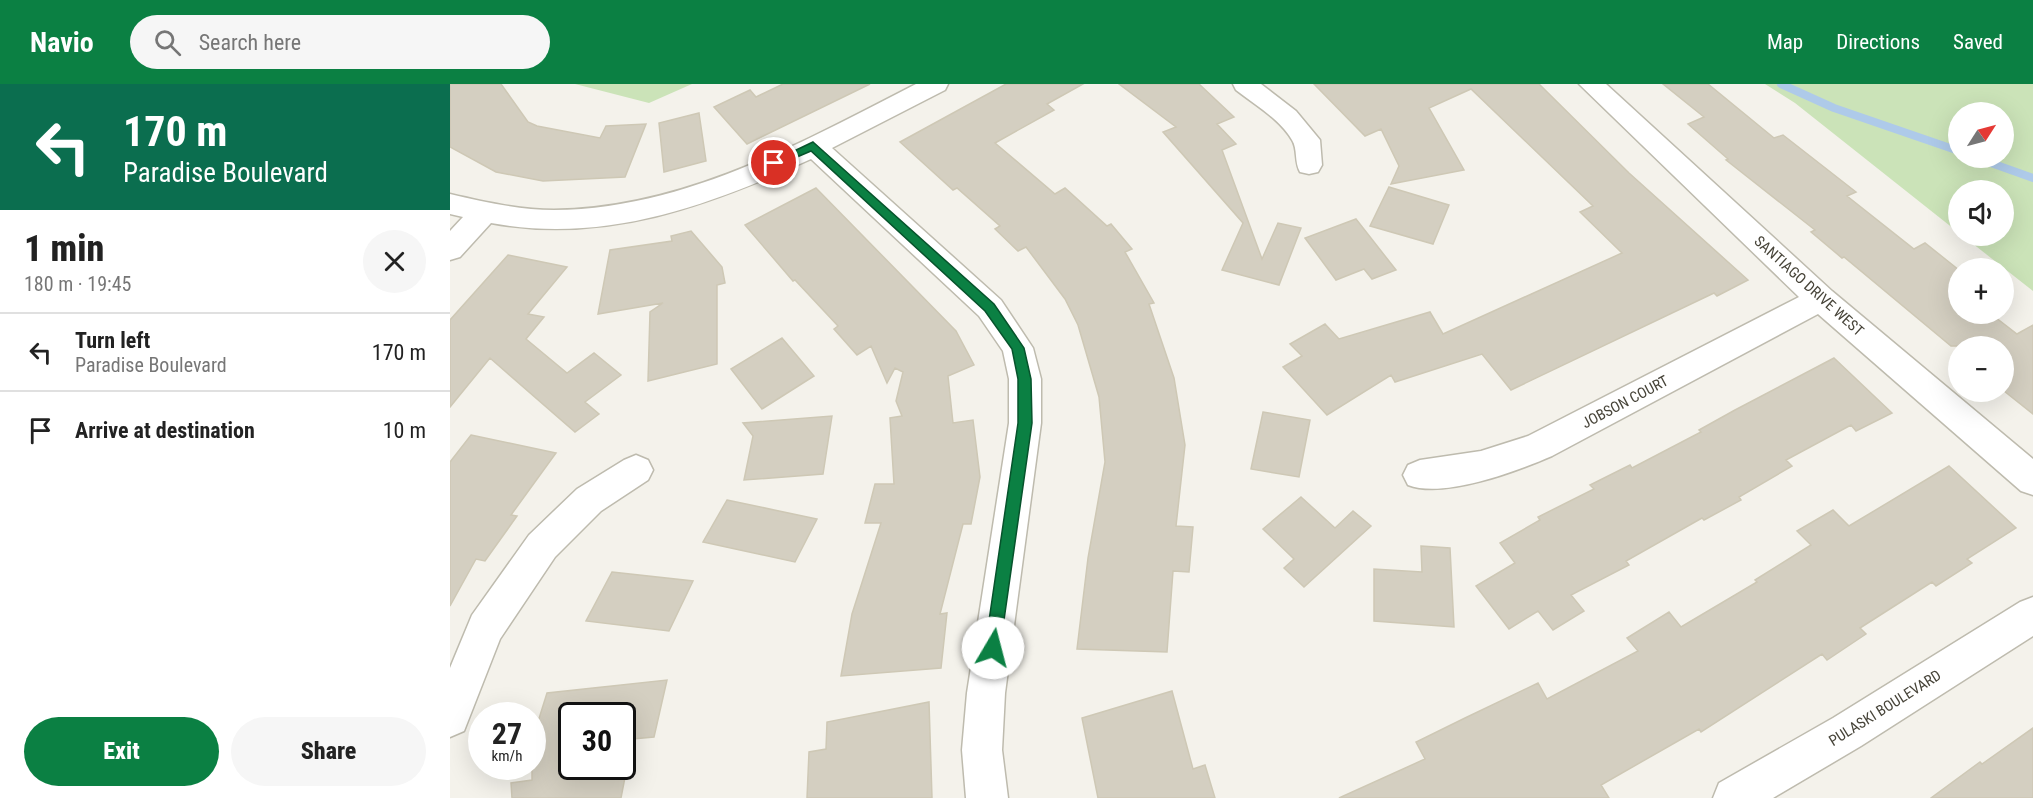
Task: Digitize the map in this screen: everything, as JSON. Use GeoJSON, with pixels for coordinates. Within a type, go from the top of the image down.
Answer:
{"type":"FeatureCollection","features":[{"type":"Feature","properties":{"kind":"street"},"geometry":{"type":"LineString","coordinates":[[450,204],[485,212],[554,220],[640,210],[689,197],[727,183],[813,146],[936,84]]}},
{"type":"Feature","properties":{"kind":"street"},"geometry":{"type":"LineString","coordinates":[[1245,84],[1287,117],[1307,140],[1310,165]]}},
{"type":"Feature","properties":{"kind":"street","name":"SANTIAGO DRIVE WEST"},"geometry":{"type":"LineString","coordinates":[[1591,84],[1821,299],[2033,480]]}},
{"type":"Feature","properties":{"kind":"street"},"geometry":{"type":"LineString","coordinates":[[813,146],[990,308],[1018,348],[1025,379],[1025,423],[986,693],[982,750],[987,798]]}},
{"type":"Feature","properties":{"kind":"street"},"geometry":{"type":"LineString","coordinates":[[450,249],[485,212]]}},
{"type":"Feature","properties":{"kind":"street","name":"JOBSON COURT"},"geometry":{"type":"LineString","coordinates":[[1420,475],[1453,473],[1511,458],[1540,446],[1821,299]]}},
{"type":"Feature","properties":{"kind":"street"},"geometry":{"type":"LineString","coordinates":[[450,717],[485,628],[542,546],[589,501],[636,470]]}},
{"type":"Feature","properties":{"kind":"street","name":"PULASKI BOULEVARD"},"geometry":{"type":"LineString","coordinates":[[1734,798],[1847,732],[2033,615]]}},
{"type":"Feature","properties":{"kind":"green space"},"geometry":{"type":"Polygon","coordinates":[[[575,84],[692,84],[649,103],[575,84]]]}},
{"type":"Feature","properties":{"kind":"green space"},"geometry":{"type":"Polygon","coordinates":[[[1765,84],[2033,84],[2033,291],[2014,276],[2014,258],[1991,258],[1976,246],[2014,246],[2014,180],[1948,180],[1948,224],[1795,103],[1765,84]]]}},
{"type":"Feature","properties":{"kind":"building"},"geometry":{"type":"Polygon","coordinates":[[[450,84],[501,84],[528,122],[537,126],[600,138],[606,126],[646,124],[625,177],[543,181],[496,172],[450,147],[450,84]]]}},
{"type":"Feature","properties":{"kind":"building"},"geometry":{"type":"Polygon","coordinates":[[[783,84],[870,84],[747,144],[714,107],[750,90],[756,97],[783,84]]]}},
{"type":"Feature","properties":{"kind":"building"},"geometry":{"type":"Polygon","coordinates":[[[1006,84],[1083,84],[1047,104],[1054,110],[995,143],[1055,194],[1065,188],[1107,226],[1111,224],[1132,249],[1125,252],[1154,303],[1149,304],[1174,378],[1185,445],[1176,526],[1193,527],[1189,572],[1173,571],[1167,652],[1077,649],[1088,558],[1105,462],[1099,397],[1078,325],[1065,299],[1026,247],[1018,251],[995,229],[1000,226],[957,188],[953,190],[900,142],[1006,84]]]}},
{"type":"Feature","properties":{"kind":"building"},"geometry":{"type":"Polygon","coordinates":[[[1119,84],[1199,84],[1234,117],[1217,124],[1236,144],[1222,150],[1262,259],[1278,223],[1301,228],[1279,285],[1222,270],[1243,223],[1163,132],[1176,127],[1119,84]]]}},
{"type":"Feature","properties":{"kind":"building"},"geometry":{"type":"Polygon","coordinates":[[[1314,84],[1539,84],[1629,173],[1748,280],[1717,296],[1714,293],[1511,390],[1482,354],[1395,382],[1391,375],[1327,415],[1283,367],[1302,356],[1290,344],[1325,324],[1339,339],[1430,312],[1443,334],[1622,253],[1580,212],[1593,206],[1471,89],[1429,108],[1464,170],[1391,184],[1399,166],[1381,129],[1365,136],[1314,84]]]}},
{"type":"Feature","properties":{"kind":"building"},"geometry":{"type":"Polygon","coordinates":[[[1663,84],[1708,84],[1774,138],[1783,135],[1856,192],[1847,196],[1914,249],[1925,243],[1948,261],[1948,324],[2004,324],[2017,334],[2033,325],[2033,414],[2014,399],[2014,336],[1948,336],[1948,344],[1811,232],[1815,230],[1726,160],[1728,159],[1688,124],[1704,117],[1663,84]]]}},
{"type":"Feature","properties":{"kind":"building"},"geometry":{"type":"Polygon","coordinates":[[[699,113],[706,161],[664,172],[659,123],[699,113]]]}},
{"type":"Feature","properties":{"kind":"building"},"geometry":{"type":"Polygon","coordinates":[[[1389,187],[1449,205],[1433,244],[1370,226],[1389,187]]]}},
{"type":"Feature","properties":{"kind":"building"},"geometry":{"type":"Polygon","coordinates":[[[816,188],[956,331],[974,365],[948,376],[953,423],[973,420],[980,477],[971,524],[963,524],[940,614],[947,613],[941,668],[841,676],[852,614],[881,523],[865,523],[875,484],[894,484],[890,418],[902,416],[896,401],[903,372],[895,368],[887,383],[871,346],[857,355],[834,329],[838,326],[795,280],[793,281],[745,225],[816,188]]]}},
{"type":"Feature","properties":{"kind":"building"},"geometry":{"type":"Polygon","coordinates":[[[1356,219],[1396,270],[1372,279],[1364,269],[1336,280],[1305,238],[1356,219]]]}},
{"type":"Feature","properties":{"kind":"building"},"geometry":{"type":"Polygon","coordinates":[[[691,231],[722,267],[725,283],[717,285],[717,364],[648,381],[650,312],[663,303],[598,314],[610,250],[672,241],[671,236],[691,231]]]}},
{"type":"Feature","properties":{"kind":"building"},"geometry":{"type":"Polygon","coordinates":[[[508,255],[567,267],[528,314],[544,317],[526,339],[567,373],[594,353],[621,375],[585,402],[599,414],[575,432],[490,358],[450,407],[450,320],[508,255]]]}},
{"type":"Feature","properties":{"kind":"building"},"geometry":{"type":"Polygon","coordinates":[[[782,338],[814,376],[762,409],[731,369],[782,338]]]}},
{"type":"Feature","properties":{"kind":"building"},"geometry":{"type":"Polygon","coordinates":[[[1834,358],[1892,413],[1856,431],[1851,425],[1786,460],[1792,466],[1739,497],[1741,500],[1704,520],[1702,518],[1626,561],[1629,565],[1571,595],[1584,611],[1553,630],[1538,611],[1509,629],[1476,586],[1515,563],[1500,543],[1540,520],[1538,517],[1594,489],[1590,485],[1630,465],[1632,468],[1834,358]]]}},
{"type":"Feature","properties":{"kind":"building"},"geometry":{"type":"Polygon","coordinates":[[[1263,412],[1310,420],[1299,477],[1251,469],[1263,412]]]}},
{"type":"Feature","properties":{"kind":"building"},"geometry":{"type":"Polygon","coordinates":[[[832,416],[823,474],[744,480],[753,436],[743,423],[832,416]]]}},
{"type":"Feature","properties":{"kind":"building"},"geometry":{"type":"Polygon","coordinates":[[[471,435],[556,453],[511,515],[517,516],[485,561],[476,559],[450,606],[450,462],[471,435]]]}},
{"type":"Feature","properties":{"kind":"building"},"geometry":{"type":"Polygon","coordinates":[[[1949,466],[2016,528],[1967,559],[1972,563],[1936,586],[1932,582],[1860,628],[1866,634],[1827,660],[1822,654],[1701,732],[1699,729],[1601,785],[1609,798],[1339,798],[1425,759],[1416,742],[1538,683],[1547,699],[1638,651],[1627,638],[1669,612],[1681,627],[1757,582],[1755,580],[1811,545],[1797,531],[1833,510],[1849,526],[1949,466]]]}},
{"type":"Feature","properties":{"kind":"building"},"geometry":{"type":"Polygon","coordinates":[[[1301,497],[1335,528],[1353,511],[1371,526],[1304,587],[1284,568],[1294,559],[1263,529],[1301,497]]]}},
{"type":"Feature","properties":{"kind":"building"},"geometry":{"type":"Polygon","coordinates":[[[727,500],[817,519],[795,562],[703,542],[727,500]]]}},
{"type":"Feature","properties":{"kind":"building"},"geometry":{"type":"Polygon","coordinates":[[[1421,546],[1450,548],[1454,627],[1374,621],[1374,569],[1422,572],[1421,546]]]}},
{"type":"Feature","properties":{"kind":"building"},"geometry":{"type":"Polygon","coordinates":[[[612,572],[693,581],[669,631],[586,621],[612,572]]]}},
{"type":"Feature","properties":{"kind":"building"},"geometry":{"type":"Polygon","coordinates":[[[667,680],[654,737],[636,739],[636,702],[558,702],[558,780],[624,780],[621,798],[512,798],[511,783],[546,780],[546,702],[544,702],[547,693],[667,680]]]}},
{"type":"Feature","properties":{"kind":"building"},"geometry":{"type":"Polygon","coordinates":[[[1172,691],[1193,769],[1205,765],[1215,798],[1098,798],[1082,718],[1172,691]]]}},
{"type":"Feature","properties":{"kind":"building"},"geometry":{"type":"Polygon","coordinates":[[[929,702],[932,798],[807,798],[809,752],[826,749],[827,722],[929,702]]]}},
{"type":"Feature","properties":{"kind":"building"},"geometry":{"type":"Polygon","coordinates":[[[2033,728],[2033,798],[1931,798],[1980,762],[1982,764],[2033,728]]]}},
{"type":"Feature","properties":{"kind":"waterway"},"geometry":{"type":"LineString","coordinates":[[1781,84],[1834,108],[1948,147]]}},
{"type":"Feature","properties":{"kind":"waterway"},"geometry":{"type":"LineString","coordinates":[[2005,168],[2033,178]]}},
{"type":"Feature","properties":{"kind":"route"},"geometry":{"type":"LineString","coordinates":[[774,163],[813,146],[990,308],[1018,348],[1025,379],[1025,423],[993,648]]}}]}
